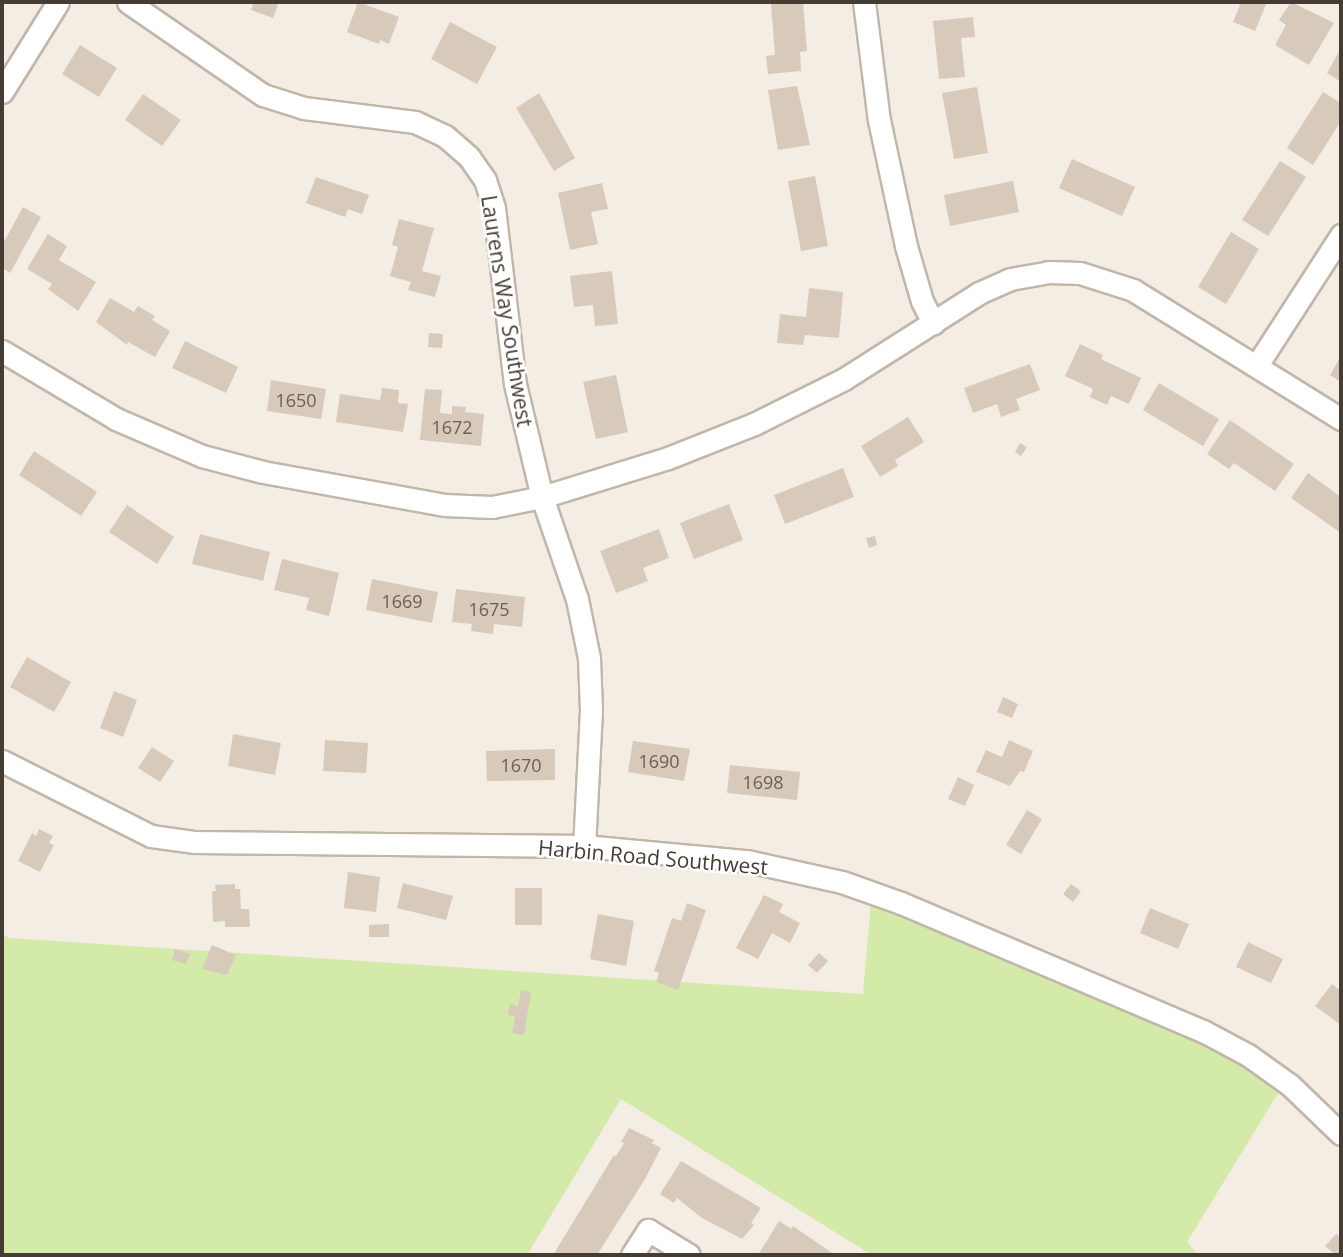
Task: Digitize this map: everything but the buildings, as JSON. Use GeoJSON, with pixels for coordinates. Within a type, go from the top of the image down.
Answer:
{"type":"FeatureCollection","features":[{"type":"Feature","properties":{"kind":"street"},"geometry":{"type":"LineString","coordinates":[[2,92],[58,2]]}},
{"type":"Feature","properties":{"kind":"street","name":"Laurens Way Southwest"},"geometry":{"type":"LineString","coordinates":[[128,2],[263,95],[304,108],[415,122],[445,136],[469,157],[485,180],[495,208],[515,384],[542,497],[577,599],[589,658],[591,710],[584,846]]}},
{"type":"Feature","properties":{"kind":"street"},"geometry":{"type":"LineString","coordinates":[[864,2],[879,120],[906,246],[922,301],[933,323]]}},
{"type":"Feature","properties":{"kind":"street"},"geometry":{"type":"LineString","coordinates":[[1257,365],[1341,235]]}},
{"type":"Feature","properties":{"kind":"street"},"geometry":{"type":"LineString","coordinates":[[2,351],[116,419],[202,456],[263,472],[444,505],[492,507],[542,497],[668,458],[754,424],[844,379],[979,292],[1010,279],[1048,272],[1080,273],[1108,279],[1133,290],[1341,419]]}},
{"type":"Feature","properties":{"kind":"street","name":"Harbin Road Southwest"},"geometry":{"type":"LineString","coordinates":[[2,761],[151,836],[194,842],[584,846],[747,861],[842,882],[901,903],[1203,1031],[1248,1055],[1290,1085],[1341,1133]]}},
{"type":"Feature","properties":{"kind":"street"},"geometry":{"type":"LineString","coordinates":[[632,1255],[648,1230],[689,1255]]}},
{"type":"Feature","properties":{"kind":"green space"},"geometry":{"type":"Polygon","coordinates":[[[872,891],[1240,1044],[1283,1085],[1187,1242],[1198,1255],[872,1255],[621,1099],[527,1255],[2,1255],[2,934],[9,938],[863,994],[872,891]]]}}]}
